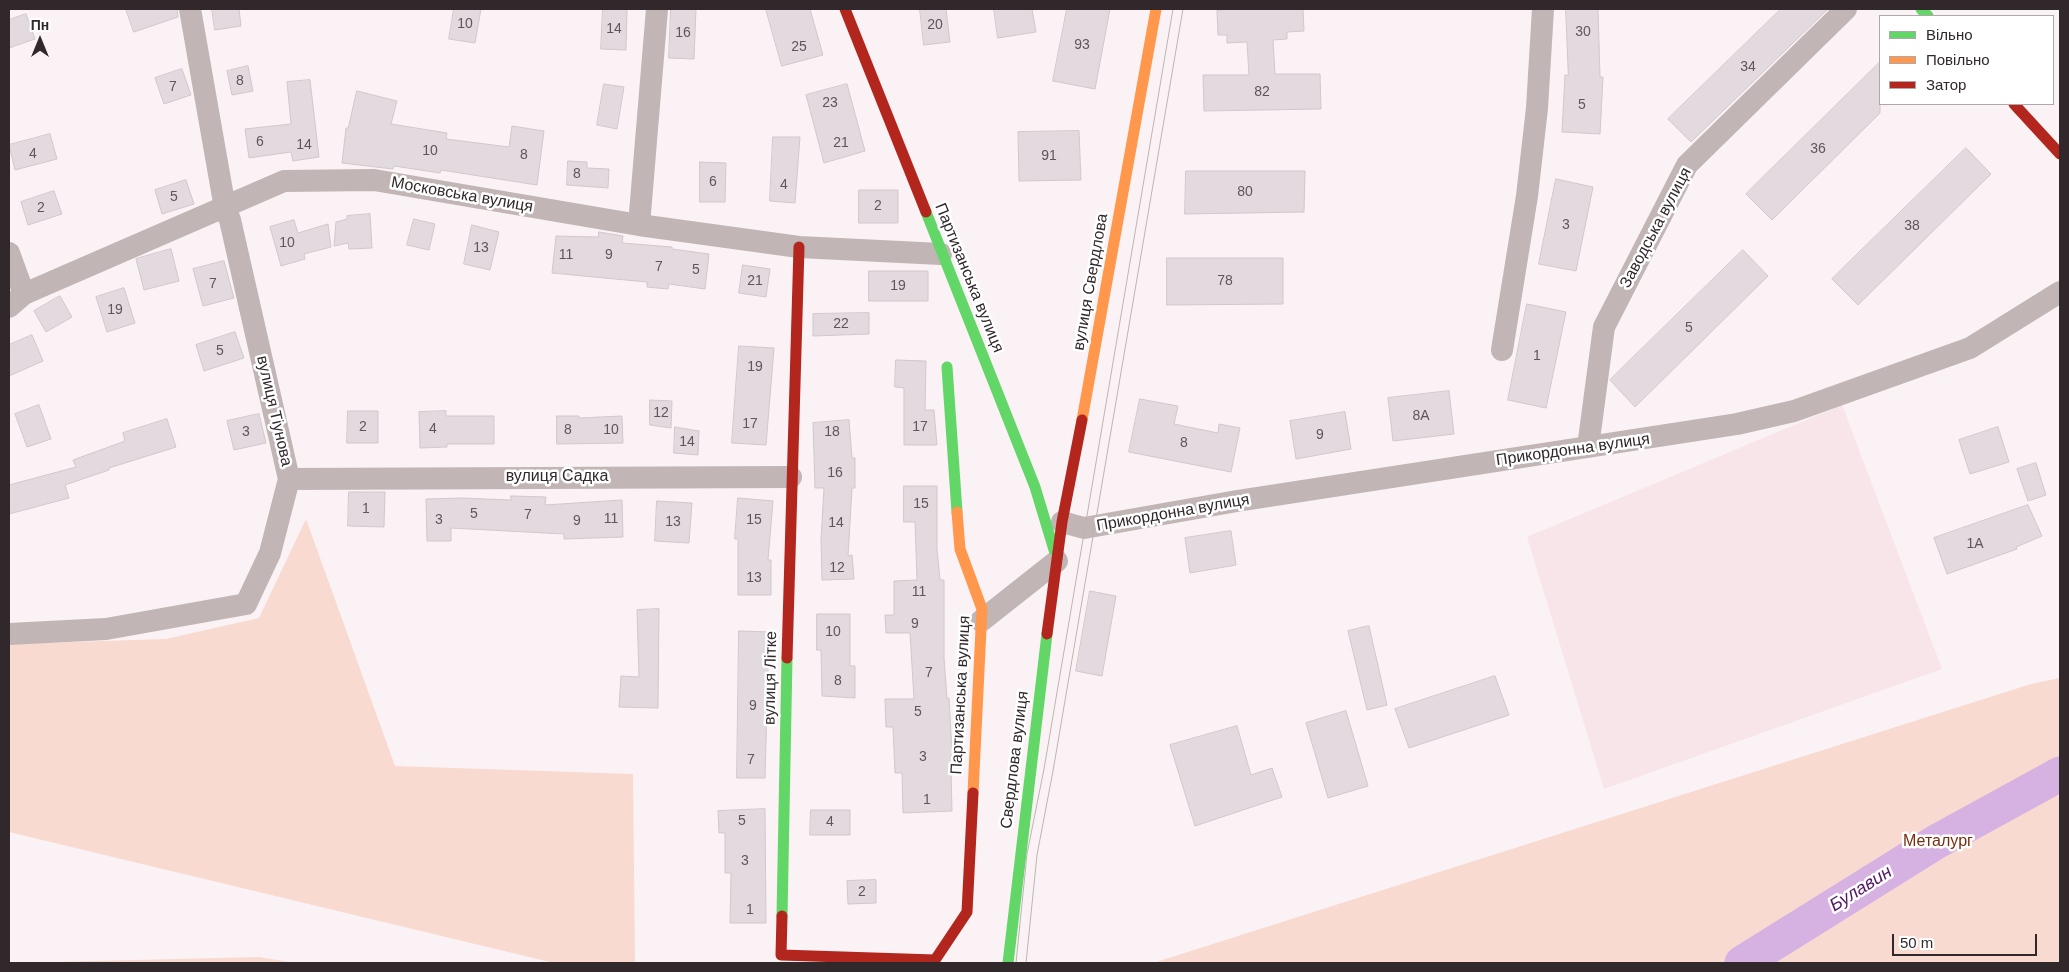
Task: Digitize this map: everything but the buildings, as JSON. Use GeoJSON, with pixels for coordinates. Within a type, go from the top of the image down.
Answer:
{"type":"FeatureCollection","features":[{"type":"Feature","properties":{"kind":"street","name":"вулиця Тіунова"},"geometry":{"type":"LineString","coordinates":[[9,634],[106,628],[246,604],[270,553],[289,479],[230,220],[225,208],[190,9]]}},
{"type":"Feature","properties":{"kind":"street"},"geometry":{"type":"LineString","coordinates":[[639,226],[657,9]]}},
{"type":"Feature","properties":{"kind":"street","name":"Партизанська вулиця"},"geometry":{"type":"LineString","coordinates":[[845,9],[1035,487],[1047,521],[1057,561]]}},
{"type":"Feature","properties":{"kind":"street","name":"вулиця Свердлова"},"geometry":{"type":"LineString","coordinates":[[1057,561],[1062,522],[1110,273],[1156,9]]}},
{"type":"Feature","properties":{"kind":"street"},"geometry":{"type":"LineString","coordinates":[[1502,350],[1527,196],[1535,128],[1543,9]]}},
{"type":"Feature","properties":{"kind":"street","name":"Заводська вулиця"},"geometry":{"type":"LineString","coordinates":[[1588,447],[1604,327],[1687,165],[1846,9]]}},
{"type":"Feature","properties":{"kind":"street"},"geometry":{"type":"LineString","coordinates":[[2015,105],[2060,154]]}},
{"type":"Feature","properties":{"kind":"street","name":"Московська вулиця"},"geometry":{"type":"LineString","coordinates":[[16,301],[284,181],[374,180],[639,226],[799,248],[941,254]]}},
{"type":"Feature","properties":{"kind":"street","name":"вулиця Літке"},"geometry":{"type":"LineString","coordinates":[[799,248],[791,477],[781,955],[935,960]]}},
{"type":"Feature","properties":{"kind":"street"},"geometry":{"type":"LineString","coordinates":[[9,253],[16,301]]}},
{"type":"Feature","properties":{"kind":"street","name":"Прикордонна вулиця"},"geometry":{"type":"LineString","coordinates":[[1062,522],[1084,528],[1236,501],[1717,428],[1794,411],[1970,348],[2060,292]]}},
{"type":"Feature","properties":{"kind":"street","name":"Партизанська вулиця"},"geometry":{"type":"LineString","coordinates":[[935,960],[967,912],[982,609],[960,549],[946,367]]}},
{"type":"Feature","properties":{"kind":"street","name":"вулиця Садка"},"geometry":{"type":"LineString","coordinates":[[289,479],[324,477],[791,477]]}},
{"type":"Feature","properties":{"kind":"street"},"geometry":{"type":"LineString","coordinates":[[981,621],[1057,561]]}},
{"type":"Feature","properties":{"kind":"street","name":"Свердлова вулиця"},"geometry":{"type":"LineString","coordinates":[[1008,963],[1037,706],[1057,561]]}},
{"type":"Feature","properties":{"kind":"shaded area"},"geometry":{"type":"Polygon","coordinates":[[[1842,405],[1942,669],[1604,789],[1527,537],[1842,405]]]}},
{"type":"Feature","properties":{"kind":"green space"},"geometry":{"type":"Polygon","coordinates":[[[306,519],[395,766],[633,774],[635,963],[554,963],[9,832],[9,644],[166,639],[259,618],[306,519]]]}},
{"type":"Feature","properties":{"kind":"green space","name":"Металург"},"geometry":{"type":"Polygon","coordinates":[[[2060,678],[2060,963],[1153,963],[2031,684],[2060,678]]]}},
{"type":"Feature","properties":{"kind":"green space"},"geometry":{"type":"Polygon","coordinates":[[[259,957],[296,963],[10,963],[259,957]]]}},
{"type":"Feature","properties":{"kind":"waterway","name":"Булавин"},"geometry":{"type":"LineString","coordinates":[[1742,963],[1936,842],[2060,774]]}},
{"type":"Feature","properties":{"kind":"tram line"},"geometry":{"type":"LineString","coordinates":[[1016,963],[1027,854],[1044,769],[1173,9]]}},
{"type":"Feature","properties":{"kind":"tram line"},"geometry":{"type":"LineString","coordinates":[[1026,963],[1037,855],[1183,9]]}},
{"type":"Feature","properties":{"kind":"traffic: fast"},"geometry":{"type":"LineString","coordinates":[[1921,9],[1927,15]]}},
{"type":"Feature","properties":{"kind":"traffic: fast"},"geometry":{"type":"LineString","coordinates":[[926,212],[1035,487],[1054,550]]}},
{"type":"Feature","properties":{"kind":"traffic: fast"},"geometry":{"type":"LineString","coordinates":[[947,367],[957,512]]}},
{"type":"Feature","properties":{"kind":"traffic: fast"},"geometry":{"type":"LineString","coordinates":[[1008,963],[1047,634]]}},
{"type":"Feature","properties":{"kind":"traffic: fast"},"geometry":{"type":"LineString","coordinates":[[782,916],[787,658]]}},
{"type":"Feature","properties":{"kind":"traffic: slow"},"geometry":{"type":"LineString","coordinates":[[1082,420],[1156,9]]}},
{"type":"Feature","properties":{"kind":"traffic: slow"},"geometry":{"type":"LineString","coordinates":[[957,512],[960,549],[982,609],[973,793]]}},
{"type":"Feature","properties":{"kind":"traffic: jam"},"geometry":{"type":"LineString","coordinates":[[845,9],[926,212]]}},
{"type":"Feature","properties":{"kind":"traffic: jam"},"geometry":{"type":"LineString","coordinates":[[2015,105],[2060,154]]}},
{"type":"Feature","properties":{"kind":"traffic: jam"},"geometry":{"type":"LineString","coordinates":[[787,658],[799,247]]}},
{"type":"Feature","properties":{"kind":"traffic: jam"},"geometry":{"type":"LineString","coordinates":[[1047,634],[1062,522],[1082,420]]}},
{"type":"Feature","properties":{"kind":"traffic: jam"},"geometry":{"type":"LineString","coordinates":[[782,916],[781,955],[935,960],[967,912],[973,793]]}}]}
